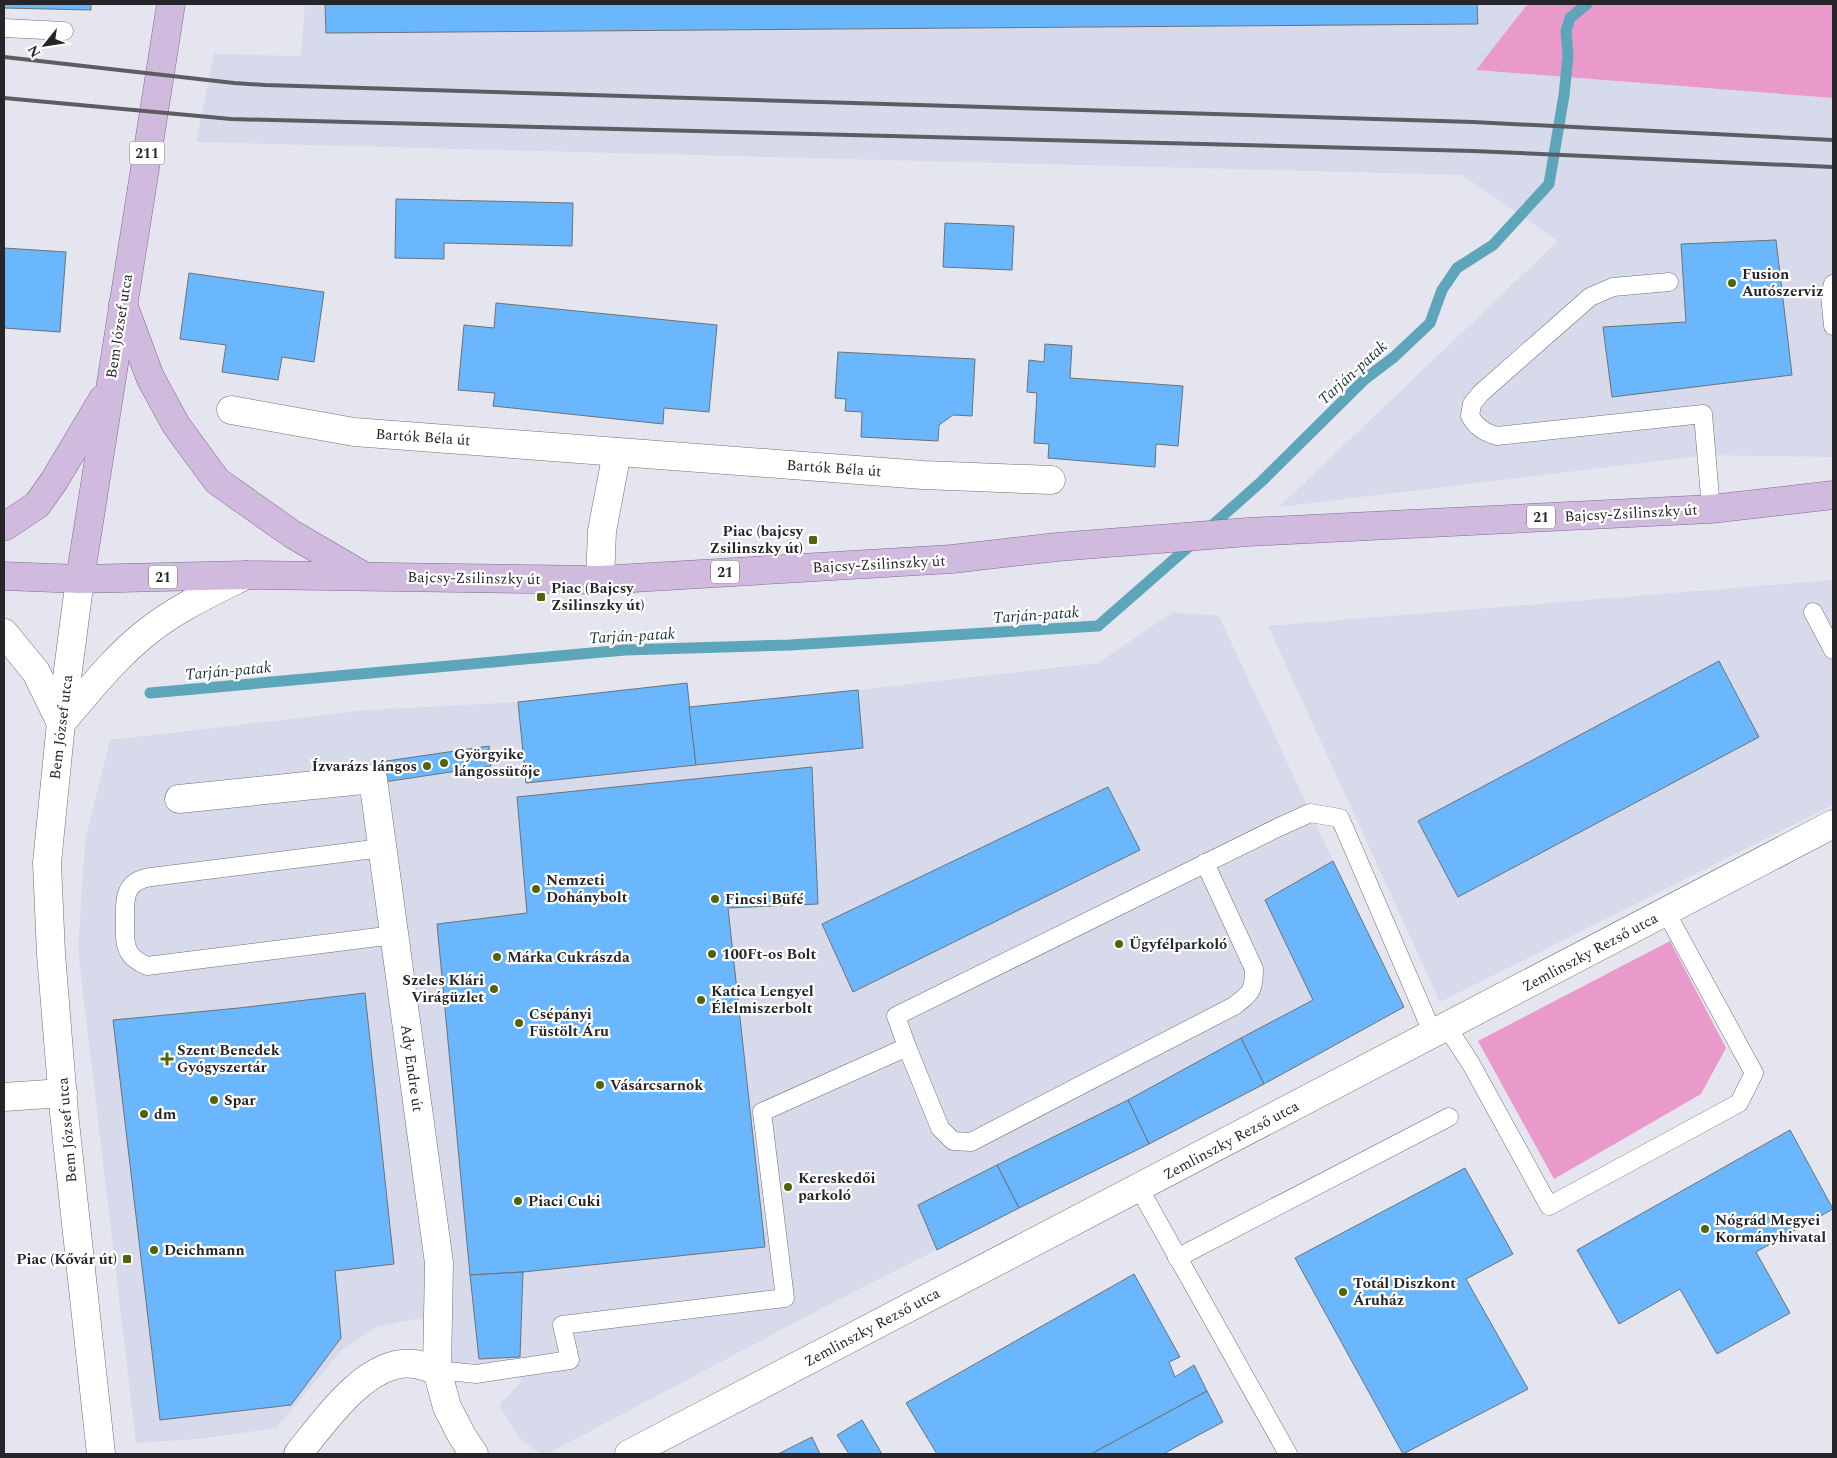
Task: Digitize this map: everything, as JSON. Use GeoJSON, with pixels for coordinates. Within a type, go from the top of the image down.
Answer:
{"type":"FeatureCollection","features":[{"type":"Feature","properties":{"kind":"main road","name":"Bem József utca"},"geometry":{"type":"LineString","coordinates":[[80,579],[171,4]]}},
{"type":"Feature","properties":{"kind":"main road"},"geometry":{"type":"LineString","coordinates":[[123,302],[150,377],[176,425],[217,481],[292,534],[364,576]]}},
{"type":"Feature","properties":{"kind":"main road"},"geometry":{"type":"LineString","coordinates":[[4,527],[37,505],[54,481],[110,386]]}},
{"type":"Feature","properties":{"kind":"main road","name":"Bajcsy-Zsilinszky út"},"geometry":{"type":"LineString","coordinates":[[4,576],[80,579],[246,574],[600,580],[952,559],[1057,547],[1248,532],[1712,509],[1833,495]]}},
{"type":"Feature","properties":{"kind":"street","name":"Bartók Béla út"},"geometry":{"type":"LineString","coordinates":[[231,410],[354,432],[923,474],[1052,480]]}},
{"type":"Feature","properties":{"kind":"street"},"geometry":{"type":"LineString","coordinates":[[600,580],[602,531],[617,452]]}},
{"type":"Feature","properties":{"kind":"street"},"geometry":{"type":"LineString","coordinates":[[4,633],[36,672],[61,723],[113,662],[146,632],[183,606],[246,574]]}},
{"type":"Feature","properties":{"kind":"street","name":"Bem József utca"},"geometry":{"type":"LineString","coordinates":[[80,579],[61,723],[47,863],[51,954],[63,1093],[101,1454]]}},
{"type":"Feature","properties":{"kind":"street","name":"Ady Endre út"},"geometry":{"type":"LineString","coordinates":[[179,799],[373,779],[439,1263],[436,1370],[447,1407],[474,1454]]}},
{"type":"Feature","properties":{"kind":"street","name":"Zemlinszky Rezső utca"},"geometry":{"type":"LineString","coordinates":[[629,1454],[1833,824]]}},
{"type":"Feature","properties":{"kind":"street"},"geometry":{"type":"LineString","coordinates":[[4,1097],[63,1093]]}},
{"type":"Feature","properties":{"kind":"street"},"geometry":{"type":"LineString","coordinates":[[298,1454],[338,1404],[368,1377],[389,1367],[413,1364],[436,1370]]}},
{"type":"Feature","properties":{"kind":"lane"},"geometry":{"type":"LineString","coordinates":[[4,28],[64,31]]}},
{"type":"Feature","properties":{"kind":"lane"},"geometry":{"type":"LineString","coordinates":[[1669,282],[1613,287],[1590,297],[1481,393],[1472,404],[1470,416],[1475,425],[1485,432],[1496,436],[1703,414],[1712,509]]}},
{"type":"Feature","properties":{"kind":"lane"},"geometry":{"type":"LineString","coordinates":[[1833,284],[1830,295],[1833,326]]}},
{"type":"Feature","properties":{"kind":"lane"},"geometry":{"type":"LineString","coordinates":[[1814,612],[1833,650]]}},
{"type":"Feature","properties":{"kind":"lane"},"geometry":{"type":"LineString","coordinates":[[1205,863],[1254,968],[1254,985],[1250,995],[1234,1006],[971,1142],[953,1140],[940,1128],[896,1016],[1205,863],[1310,813],[1340,818],[1440,1031],[1471,1064],[1549,1206],[1739,1103],[1754,1073],[1666,912]]}},
{"type":"Feature","properties":{"kind":"lane"},"geometry":{"type":"LineString","coordinates":[[382,848],[160,875],[137,880],[131,885],[125,897],[126,944],[128,952],[134,959],[147,966],[394,935]]}},
{"type":"Feature","properties":{"kind":"lane"},"geometry":{"type":"LineString","coordinates":[[436,1370],[476,1374],[570,1360],[562,1325],[785,1298],[762,1112],[907,1047]]}},
{"type":"Feature","properties":{"kind":"lane"},"geometry":{"type":"LineString","coordinates":[[1178,1258],[1449,1117]]}},
{"type":"Feature","properties":{"kind":"lane"},"geometry":{"type":"LineString","coordinates":[[1140,1188],[1288,1454]]}},
{"type":"Feature","properties":{"kind":"shaded area"},"geometry":{"type":"Polygon","coordinates":[[[305,4],[1532,4],[1526,6],[1477,70],[1833,98],[1833,457],[1707,455],[1279,507],[1558,241],[1462,175],[196,142],[214,54],[301,56],[305,4]]]}},
{"type":"Feature","properties":{"kind":"shaded area"},"geometry":{"type":"Polygon","coordinates":[[[1532,4],[1833,4],[1833,98],[1476,70],[1526,6],[1532,4]]]}},
{"type":"Feature","properties":{"kind":"shaded area"},"geometry":{"type":"Polygon","coordinates":[[[1833,580],[1833,805],[1440,1002],[1268,626],[1833,580]]]}},
{"type":"Feature","properties":{"kind":"shaded area"},"geometry":{"type":"Polygon","coordinates":[[[1173,612],[1219,616],[1333,861],[1404,1007],[1264,1084],[826,1306],[547,1454],[541,1454],[518,1437],[499,1405],[521,1382],[520,1368],[437,1370],[437,1315],[376,1327],[341,1351],[276,1428],[199,1439],[136,1443],[78,950],[85,842],[110,740],[368,710],[518,702],[527,783],[863,748],[858,690],[1098,663],[1173,612]]]}},
{"type":"Feature","properties":{"kind":"shaded area"},"geometry":{"type":"Polygon","coordinates":[[[1670,941],[1726,1048],[1701,1094],[1554,1179],[1478,1041],[1670,941]]]}},
{"type":"Feature","properties":{"kind":"building"},"geometry":{"type":"Polygon","coordinates":[[[4,4],[91,4],[91,10],[4,8],[4,4]]]}},
{"type":"Feature","properties":{"kind":"building"},"geometry":{"type":"Polygon","coordinates":[[[325,4],[1477,4],[1478,24],[326,33],[325,4]]]}},
{"type":"Feature","properties":{"kind":"building"},"geometry":{"type":"Polygon","coordinates":[[[396,199],[573,203],[572,246],[444,243],[444,259],[395,258],[396,199]]]}},
{"type":"Feature","properties":{"kind":"building"},"geometry":{"type":"Polygon","coordinates":[[[945,223],[1014,226],[1012,270],[943,267],[945,223]]]}},
{"type":"Feature","properties":{"kind":"building","name":"Fusion Autószerviz"},"geometry":{"type":"Polygon","coordinates":[[[1776,240],[1792,375],[1612,397],[1603,327],[1686,322],[1681,244],[1776,240]]]}},
{"type":"Feature","properties":{"kind":"building"},"geometry":{"type":"Polygon","coordinates":[[[4,248],[66,252],[60,332],[4,328],[4,248]]]}},
{"type":"Feature","properties":{"kind":"building"},"geometry":{"type":"Polygon","coordinates":[[[189,273],[324,292],[314,362],[282,357],[278,380],[222,372],[226,345],[180,339],[189,273]]]}},
{"type":"Feature","properties":{"kind":"building"},"geometry":{"type":"Polygon","coordinates":[[[496,303],[717,325],[709,412],[664,408],[663,424],[493,406],[495,393],[458,390],[464,325],[494,328],[496,303]]]}},
{"type":"Feature","properties":{"kind":"building"},"geometry":{"type":"Polygon","coordinates":[[[1045,344],[1072,346],[1070,378],[1183,386],[1178,446],[1156,444],[1155,467],[1048,458],[1049,444],[1034,443],[1037,393],[1027,392],[1029,360],[1044,362],[1045,344]]]}},
{"type":"Feature","properties":{"kind":"building"},"geometry":{"type":"Polygon","coordinates":[[[838,352],[975,359],[972,416],[953,415],[939,425],[938,441],[861,437],[862,412],[845,411],[846,399],[835,398],[838,352]]]}},
{"type":"Feature","properties":{"kind":"building"},"geometry":{"type":"Polygon","coordinates":[[[1719,661],[1759,737],[1458,897],[1418,821],[1719,661]]]}},
{"type":"Feature","properties":{"kind":"building"},"geometry":{"type":"Polygon","coordinates":[[[687,683],[696,765],[526,783],[518,702],[687,683]]]}},
{"type":"Feature","properties":{"kind":"building"},"geometry":{"type":"Polygon","coordinates":[[[858,690],[863,748],[696,765],[689,707],[858,690]]]}},
{"type":"Feature","properties":{"kind":"building"},"geometry":{"type":"Polygon","coordinates":[[[489,746],[491,766],[384,782],[380,762],[489,746]]]}},
{"type":"Feature","properties":{"kind":"building","name":"Vásárcsarnok"},"geometry":{"type":"Polygon","coordinates":[[[812,767],[818,904],[728,908],[765,1247],[523,1272],[470,1275],[437,924],[527,913],[517,797],[812,767]]]}},
{"type":"Feature","properties":{"kind":"building"},"geometry":{"type":"Polygon","coordinates":[[[1108,787],[1140,850],[853,992],[822,924],[1108,787]]]}},
{"type":"Feature","properties":{"kind":"building"},"geometry":{"type":"Polygon","coordinates":[[[1333,861],[1404,1007],[1264,1084],[1241,1038],[1313,1000],[1265,900],[1333,861]]]}},
{"type":"Feature","properties":{"kind":"building"},"geometry":{"type":"Polygon","coordinates":[[[365,993],[394,1264],[335,1271],[341,1338],[291,1405],[160,1420],[113,1020],[365,993]]]}},
{"type":"Feature","properties":{"kind":"building"},"geometry":{"type":"Polygon","coordinates":[[[1241,1038],[1264,1084],[1149,1144],[1128,1100],[1241,1038]]]}},
{"type":"Feature","properties":{"kind":"building"},"geometry":{"type":"Polygon","coordinates":[[[1128,1100],[1149,1144],[1019,1208],[997,1165],[1128,1100]]]}},
{"type":"Feature","properties":{"kind":"building","name":"Nógrád Megyei Kormányhivatal"},"geometry":{"type":"Polygon","coordinates":[[[1790,1130],[1833,1209],[1756,1252],[1790,1313],[1717,1354],[1680,1289],[1619,1324],[1577,1250],[1790,1130]]]}},
{"type":"Feature","properties":{"kind":"building"},"geometry":{"type":"Polygon","coordinates":[[[997,1165],[1019,1208],[937,1250],[918,1205],[997,1165]]]}},
{"type":"Feature","properties":{"kind":"building"},"geometry":{"type":"Polygon","coordinates":[[[1465,1168],[1513,1254],[1466,1279],[1528,1389],[1403,1454],[1295,1258],[1465,1168]]]}},
{"type":"Feature","properties":{"kind":"building"},"geometry":{"type":"Polygon","coordinates":[[[523,1272],[520,1357],[479,1359],[470,1275],[523,1272]]]}},
{"type":"Feature","properties":{"kind":"building"},"geometry":{"type":"Polygon","coordinates":[[[1134,1274],[1180,1357],[1169,1362],[1175,1377],[1194,1365],[1207,1391],[1091,1454],[937,1454],[906,1403],[1134,1274]]]}},
{"type":"Feature","properties":{"kind":"building"},"geometry":{"type":"Polygon","coordinates":[[[1207,1391],[1223,1422],[1163,1454],[1091,1454],[1207,1391]]]}},
{"type":"Feature","properties":{"kind":"building"},"geometry":{"type":"Polygon","coordinates":[[[862,1420],[882,1454],[849,1454],[837,1435],[862,1420]]]}},
{"type":"Feature","properties":{"kind":"building"},"geometry":{"type":"Polygon","coordinates":[[[812,1437],[820,1454],[778,1454],[812,1437]]]}},
{"type":"Feature","properties":{"kind":"waterway","name":"Tarján-patak"},"geometry":{"type":"LineString","coordinates":[[1208,529],[1262,481],[1365,379],[1394,357],[1430,323],[1442,290],[1457,268],[1493,245],[1549,184],[1564,95],[1568,56],[1566,31],[1570,18],[1587,4]]}},
{"type":"Feature","properties":{"kind":"waterway","name":"Tarján-patak"},"geometry":{"type":"LineString","coordinates":[[150,693],[625,650],[790,645],[1098,626],[1194,542]]}},
{"type":"Feature","properties":{"kind":"railway"},"geometry":{"type":"LineString","coordinates":[[4,57],[265,85],[1473,122],[1833,140]]}},
{"type":"Feature","properties":{"kind":"railway"},"geometry":{"type":"LineString","coordinates":[[4,98],[231,119],[1473,151],[1833,167]]}},
{"type":"Feature","properties":{"kind":"place","name":"Fusion Autószerviz"},"geometry":{"type":"Point","coordinates":[1732,283]}},
{"type":"Feature","properties":{"kind":"place","name":"Piac (bajcsy Zsilinszky út)"},"geometry":{"type":"Point","coordinates":[813,540]}},
{"type":"Feature","properties":{"kind":"place","name":"Piac (Bajcsy Zsilinszky út)"},"geometry":{"type":"Point","coordinates":[541,597]}},
{"type":"Feature","properties":{"kind":"place","name":"Györgyike lángossütője"},"geometry":{"type":"Point","coordinates":[444,763]}},
{"type":"Feature","properties":{"kind":"place","name":"Ízvarázs lángos"},"geometry":{"type":"Point","coordinates":[427,766]}},
{"type":"Feature","properties":{"kind":"place","name":"Nemzeti Dohánybolt"},"geometry":{"type":"Point","coordinates":[536,889]}},
{"type":"Feature","properties":{"kind":"place","name":"Fincsi Büfé"},"geometry":{"type":"Point","coordinates":[715,899]}},
{"type":"Feature","properties":{"kind":"place","name":"Ügyfélparkoló"},"geometry":{"type":"Point","coordinates":[1119,944]}},
{"type":"Feature","properties":{"kind":"place","name":"100Ft-os Bolt"},"geometry":{"type":"Point","coordinates":[712,954]}},
{"type":"Feature","properties":{"kind":"place","name":"Márka Cukrászda"},"geometry":{"type":"Point","coordinates":[497,957]}},
{"type":"Feature","properties":{"kind":"place","name":"Szeles Klári Virágüzlet"},"geometry":{"type":"Point","coordinates":[494,989]}},
{"type":"Feature","properties":{"kind":"place","name":"Katica Lengyel Élelmiszerbolt"},"geometry":{"type":"Point","coordinates":[701,1000]}},
{"type":"Feature","properties":{"kind":"place","name":"Csépányi Füstölt Áru"},"geometry":{"type":"Point","coordinates":[519,1023]}},
{"type":"Feature","properties":{"kind":"place","name":"Szent Benedek Gyógyszertár"},"geometry":{"type":"Point","coordinates":[167,1059]}},
{"type":"Feature","properties":{"kind":"place","name":"Vásárcsarnok"},"geometry":{"type":"Point","coordinates":[600,1085]}},
{"type":"Feature","properties":{"kind":"place","name":"Spar"},"geometry":{"type":"Point","coordinates":[214,1100]}},
{"type":"Feature","properties":{"kind":"place","name":"dm"},"geometry":{"type":"Point","coordinates":[144,1114]}},
{"type":"Feature","properties":{"kind":"place","name":"Kereskedői parkoló"},"geometry":{"type":"Point","coordinates":[788,1187]}},
{"type":"Feature","properties":{"kind":"place","name":"Piaci Cuki"},"geometry":{"type":"Point","coordinates":[518,1201]}},
{"type":"Feature","properties":{"kind":"place","name":"Nógrád Megyei Kormányhivatal"},"geometry":{"type":"Point","coordinates":[1705,1229]}},
{"type":"Feature","properties":{"kind":"place","name":"Deichmann"},"geometry":{"type":"Point","coordinates":[154,1250]}},
{"type":"Feature","properties":{"kind":"place","name":"Piac (Kővár út)"},"geometry":{"type":"Point","coordinates":[127,1259]}},
{"type":"Feature","properties":{"kind":"place","name":"Totál Diszkont Áruház"},"geometry":{"type":"Point","coordinates":[1343,1292]}}]}
